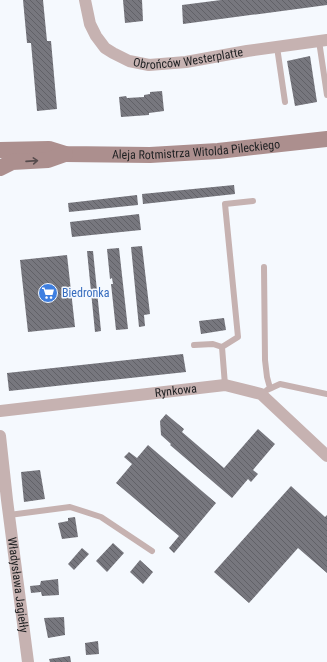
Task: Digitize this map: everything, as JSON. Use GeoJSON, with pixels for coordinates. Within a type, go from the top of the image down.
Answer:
{"type":"FeatureCollection","features":[{"type":"Feature","properties":{"kind":"street","name":"Obrońców Westerplatte"},"geometry":{"type":"LineString","coordinates":[[85,0],[90,24],[96,36],[105,48],[129,61],[149,65],[186,62],[323,40]]}},
{"type":"Feature","properties":{"kind":"street","name":"Aleja Rotmistrza Witolda Pileckiego"},"geometry":{"type":"LineString","coordinates":[[0,168],[12,162],[48,160],[64,154],[158,154],[218,151],[327,140]]}},
{"type":"Feature","properties":{"kind":"street","name":"Aleja Rotmistrza Witolda Pileckiego"},"geometry":{"type":"LineString","coordinates":[[0,150],[49,148],[64,154]]}},
{"type":"Feature","properties":{"kind":"street","name":"Rynkowa"},"geometry":{"type":"LineString","coordinates":[[0,411],[225,385],[266,391],[327,456]]}},
{"type":"Feature","properties":{"kind":"street","name":"Władysława Jagiełły"},"geometry":{"type":"LineString","coordinates":[[0,436],[8,515],[28,662]]}},
{"type":"Feature","properties":{"kind":"lane"},"geometry":{"type":"LineString","coordinates":[[323,40],[327,95]]}},
{"type":"Feature","properties":{"kind":"lane"},"geometry":{"type":"LineString","coordinates":[[277,47],[285,102]]}},
{"type":"Feature","properties":{"kind":"lane"},"geometry":{"type":"LineString","coordinates":[[222,347],[238,337],[225,204],[253,202]]}},
{"type":"Feature","properties":{"kind":"lane"},"geometry":{"type":"LineString","coordinates":[[264,266],[267,377],[266,391]]}},
{"type":"Feature","properties":{"kind":"lane"},"geometry":{"type":"LineString","coordinates":[[194,345],[213,344],[222,347]]}},
{"type":"Feature","properties":{"kind":"lane"},"geometry":{"type":"LineString","coordinates":[[222,347],[225,385]]}},
{"type":"Feature","properties":{"kind":"lane"},"geometry":{"type":"LineString","coordinates":[[266,391],[280,384],[327,394]]}},
{"type":"Feature","properties":{"kind":"lane"},"geometry":{"type":"LineString","coordinates":[[8,515],[70,507],[101,516],[152,551]]}},
{"type":"Feature","properties":{"kind":"building"},"geometry":{"type":"Polygon","coordinates":[[[23,0],[43,0],[47,41],[51,41],[57,109],[37,111],[31,43],[27,43],[23,0]]]}},
{"type":"Feature","properties":{"kind":"building"},"geometry":{"type":"Polygon","coordinates":[[[123,0],[142,0],[143,21],[125,23],[123,0]]]}},
{"type":"Feature","properties":{"kind":"building"},"geometry":{"type":"Polygon","coordinates":[[[221,0],[327,0],[327,5],[183,24],[182,5],[221,0]]]}},
{"type":"Feature","properties":{"kind":"building"},"geometry":{"type":"Polygon","coordinates":[[[310,56],[317,102],[295,106],[287,61],[310,56]]]}},
{"type":"Feature","properties":{"kind":"building"},"geometry":{"type":"Polygon","coordinates":[[[162,91],[164,111],[149,113],[149,115],[121,117],[119,97],[144,97],[144,95],[150,94],[150,92],[162,91]]]}},
{"type":"Feature","properties":{"kind":"building"},"geometry":{"type":"Polygon","coordinates":[[[234,185],[235,194],[143,204],[142,194],[234,185]]]}},
{"type":"Feature","properties":{"kind":"building"},"geometry":{"type":"Polygon","coordinates":[[[137,195],[138,205],[69,212],[68,203],[137,195]]]}},
{"type":"Feature","properties":{"kind":"building"},"geometry":{"type":"Polygon","coordinates":[[[139,214],[141,230],[72,237],[70,222],[139,214]]]}},
{"type":"Feature","properties":{"kind":"building"},"geometry":{"type":"Polygon","coordinates":[[[142,246],[150,314],[144,315],[145,326],[139,327],[131,247],[142,246]]]}},
{"type":"Feature","properties":{"kind":"building"},"geometry":{"type":"Polygon","coordinates":[[[119,248],[128,329],[116,330],[111,284],[113,284],[112,278],[110,279],[107,249],[119,248]]]}},
{"type":"Feature","properties":{"kind":"building"},"geometry":{"type":"Polygon","coordinates":[[[87,251],[93,251],[101,331],[95,332],[87,251]]]}},
{"type":"Feature","properties":{"kind":"building","name":"Biedronka"},"geometry":{"type":"Polygon","coordinates":[[[67,255],[75,327],[28,332],[20,260],[67,255]]]}},
{"type":"Feature","properties":{"kind":"building"},"geometry":{"type":"Polygon","coordinates":[[[224,318],[226,330],[201,334],[199,321],[224,318]]]}},
{"type":"Feature","properties":{"kind":"building"},"geometry":{"type":"Polygon","coordinates":[[[183,354],[186,372],[9,391],[7,373],[183,354]]]}},
{"type":"Feature","properties":{"kind":"building"},"geometry":{"type":"Polygon","coordinates":[[[166,414],[184,429],[182,432],[224,468],[258,429],[275,444],[253,470],[258,474],[251,482],[248,479],[232,498],[170,445],[171,444],[161,435],[160,421],[166,414]]]}},
{"type":"Feature","properties":{"kind":"building"},"geometry":{"type":"Polygon","coordinates":[[[148,445],[216,503],[174,553],[169,548],[179,536],[116,483],[132,464],[124,457],[129,452],[137,458],[148,445]]]}},
{"type":"Feature","properties":{"kind":"building"},"geometry":{"type":"Polygon","coordinates":[[[40,470],[45,499],[24,502],[21,472],[40,470]]]}},
{"type":"Feature","properties":{"kind":"building"},"geometry":{"type":"Polygon","coordinates":[[[291,486],[325,517],[327,515],[327,573],[298,548],[249,603],[214,572],[291,486]]]}},
{"type":"Feature","properties":{"kind":"building"},"geometry":{"type":"Polygon","coordinates":[[[75,517],[78,537],[62,539],[58,523],[68,521],[68,518],[75,517]]]}},
{"type":"Feature","properties":{"kind":"building"},"geometry":{"type":"Polygon","coordinates":[[[113,543],[124,553],[107,572],[96,561],[113,543]]]}},
{"type":"Feature","properties":{"kind":"building"},"geometry":{"type":"Polygon","coordinates":[[[82,548],[89,554],[74,570],[68,564],[82,548]]]}},
{"type":"Feature","properties":{"kind":"building"},"geometry":{"type":"Polygon","coordinates":[[[140,560],[153,572],[143,584],[130,572],[140,560]]]}},
{"type":"Feature","properties":{"kind":"building"},"geometry":{"type":"Polygon","coordinates":[[[58,579],[59,595],[42,596],[41,592],[31,593],[30,586],[40,585],[41,581],[58,579]]]}},
{"type":"Feature","properties":{"kind":"building"},"geometry":{"type":"Polygon","coordinates":[[[64,617],[65,635],[48,638],[44,618],[64,617]]]}},
{"type":"Feature","properties":{"kind":"building"},"geometry":{"type":"Polygon","coordinates":[[[98,641],[99,654],[86,655],[85,643],[98,641]]]}},
{"type":"Feature","properties":{"kind":"building"},"geometry":{"type":"Polygon","coordinates":[[[70,656],[71,662],[50,662],[49,659],[70,656]]]}},
{"type":"Feature","properties":{"kind":"place","name":"Biedronka"},"geometry":{"type":"Point","coordinates":[48,293]}}]}
